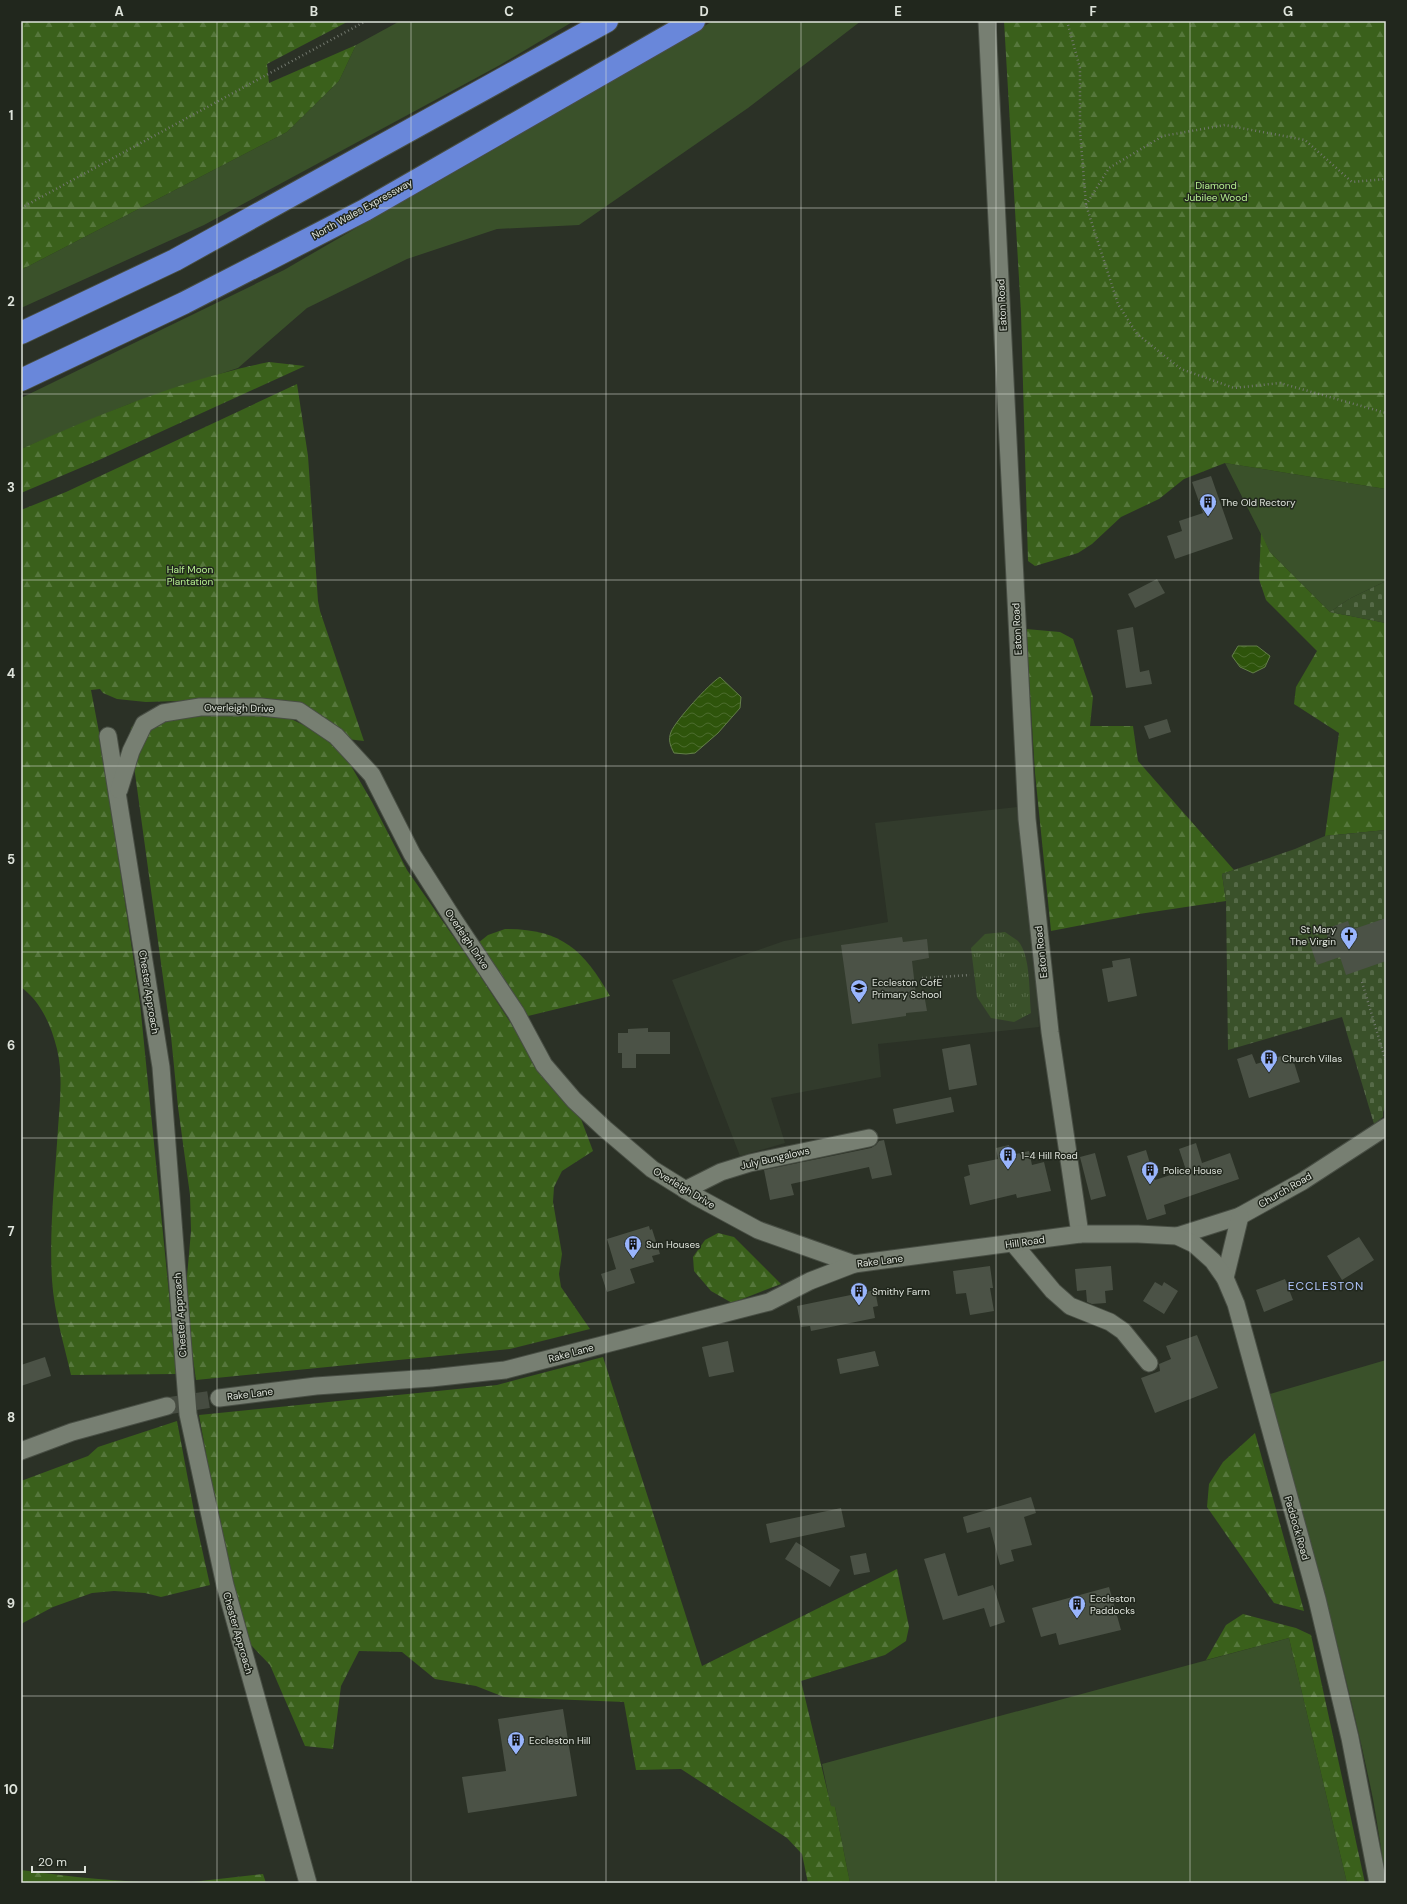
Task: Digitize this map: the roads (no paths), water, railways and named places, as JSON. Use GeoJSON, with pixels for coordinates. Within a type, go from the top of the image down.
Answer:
{"type":"FeatureCollection","features":[{"type":"Feature","properties":{"kind":"highway"},"geometry":{"type":"LineString","coordinates":[[21,333],[175,260],[608,21]]}},
{"type":"Feature","properties":{"kind":"highway","name":"North Wales Expressway"},"geometry":{"type":"LineString","coordinates":[[21,380],[184,303],[365,210],[694,21]]}},
{"type":"Feature","properties":{"kind":"street","name":"Eaton Road"},"geometry":{"type":"LineString","coordinates":[[987,21],[1027,819],[1050,1032],[1080,1234]]}},
{"type":"Feature","properties":{"kind":"street","name":"Overleigh Drive"},"geometry":{"type":"LineString","coordinates":[[118,796],[131,751],[144,724],[163,713],[200,707],[261,707],[299,711],[336,736],[372,775],[412,854],[516,1013],[544,1065],[574,1100],[652,1169],[685,1190],[758,1230],[854,1264]]}},
{"type":"Feature","properties":{"kind":"street","name":"Chester Approach"},"geometry":{"type":"LineString","coordinates":[[108,736],[161,1067],[188,1414],[225,1585],[308,1883]]}},
{"type":"Feature","properties":{"kind":"street","name":"Church Road"},"geometry":{"type":"LineString","coordinates":[[1177,1236],[1240,1216],[1303,1181],[1386,1127]]}},
{"type":"Feature","properties":{"kind":"street","name":"July Bungalows"},"geometry":{"type":"LineString","coordinates":[[685,1190],[721,1172],[750,1162],[868,1138]]}},
{"type":"Feature","properties":{"kind":"street"},"geometry":{"type":"LineString","coordinates":[[1225,1278],[1240,1216]]}},
{"type":"Feature","properties":{"kind":"street","name":"Hill Road"},"geometry":{"type":"LineString","coordinates":[[912,1257],[1080,1234],[1138,1234]]}},
{"type":"Feature","properties":{"kind":"street","name":"Paddock Road"},"geometry":{"type":"LineString","coordinates":[[1138,1234],[1177,1236],[1194,1244],[1213,1261],[1225,1278],[1236,1304],[1317,1599],[1350,1738],[1378,1883]]}},
{"type":"Feature","properties":{"kind":"street"},"geometry":{"type":"LineString","coordinates":[[1013,1243],[1053,1291],[1070,1306],[1110,1322],[1122,1331],[1149,1363]]}},
{"type":"Feature","properties":{"kind":"street","name":"Rake Lane"},"geometry":{"type":"LineString","coordinates":[[219,1398],[316,1386],[431,1378],[505,1370],[768,1302],[810,1281],[854,1264],[912,1257]]}},
{"type":"Feature","properties":{"kind":"street"},"geometry":{"type":"LineString","coordinates":[[21,1451],[72,1432],[167,1406]]}},
{"type":"Feature","properties":{"kind":"water"},"geometry":{"type":"Polygon","coordinates":[[[1238,646],[1257,646],[1270,656],[1265,667],[1253,673],[1240,667],[1232,656],[1238,646]]]}},
{"type":"Feature","properties":{"kind":"water"},"geometry":{"type":"Polygon","coordinates":[[[720,677],[741,697],[740,708],[718,733],[695,753],[674,753],[670,735],[674,726],[708,687],[720,677]]]}},
{"type":"Feature","properties":{"kind":"tunnel"},"geometry":{"type":"LineString","coordinates":[[167,1406],[219,1398]]}},
{"type":"Feature","properties":{"kind":"place","name":"The Old Rectory"},"geometry":{"type":"Point","coordinates":[1208,517]}},
{"type":"Feature","properties":{"kind":"place","name":"St Mary The Virgin"},"geometry":{"type":"Point","coordinates":[1349,950]}},
{"type":"Feature","properties":{"kind":"place","name":"Eccleston CofE Primary School"},"geometry":{"type":"Point","coordinates":[859,1003]}},
{"type":"Feature","properties":{"kind":"place","name":"Church Villas"},"geometry":{"type":"Point","coordinates":[1269,1073]}},
{"type":"Feature","properties":{"kind":"place","name":"1-4 Hill Road"},"geometry":{"type":"Point","coordinates":[1008,1170]}},
{"type":"Feature","properties":{"kind":"place","name":"Police House"},"geometry":{"type":"Point","coordinates":[1150,1185]}},
{"type":"Feature","properties":{"kind":"place","name":"Sun Houses"},"geometry":{"type":"Point","coordinates":[633,1259]}},
{"type":"Feature","properties":{"kind":"place","name":"Smithy Farm"},"geometry":{"type":"Point","coordinates":[859,1306]}},
{"type":"Feature","properties":{"kind":"place","name":"Eccleston Paddocks"},"geometry":{"type":"Point","coordinates":[1077,1619]}},
{"type":"Feature","properties":{"kind":"place","name":"Eccleston Hill"},"geometry":{"type":"Point","coordinates":[516,1755]}},
{"type":"Feature","properties":{"kind":"district","name":"ECCLESTON"},"geometry":{"type":"Point","coordinates":[1326,1286]}},
{"type":"Feature","properties":{"kind":"park label","name":"Diamond Jubilee Wood"},"geometry":{"type":"Point","coordinates":[1216,190]}},
{"type":"Feature","properties":{"kind":"park label","name":"Half Moon Plantation"},"geometry":{"type":"Point","coordinates":[190,574]}}]}
